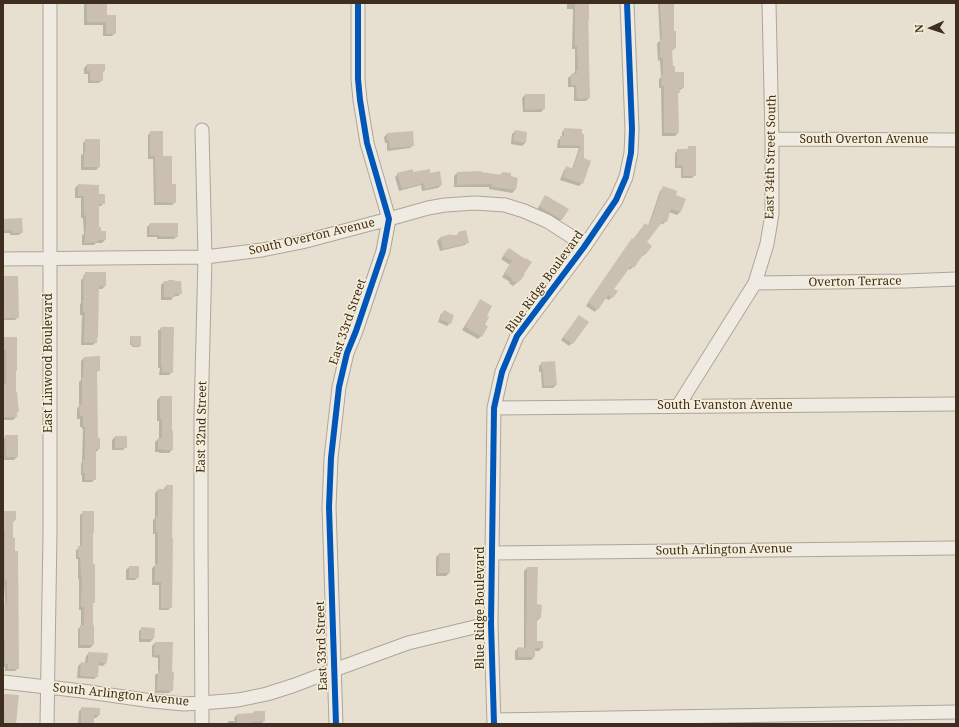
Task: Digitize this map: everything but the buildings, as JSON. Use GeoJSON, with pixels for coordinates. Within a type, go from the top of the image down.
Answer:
{"type":"FeatureCollection","features":[{"type":"Feature","properties":{"kind":"street","name":"East Linwood Boulevard"},"geometry":{"type":"LineString","coordinates":[[47,724],[50,532],[50,3]]}},
{"type":"Feature","properties":{"kind":"street","name":"East 33rd Street"},"geometry":{"type":"LineString","coordinates":[[336,724],[329,507],[331,458],[339,387],[346,353],[356,331],[383,251],[389,219],[367,143],[360,100],[358,80],[358,3]]}},
{"type":"Feature","properties":{"kind":"street","name":"Blue Ridge Boulevard"},"geometry":{"type":"LineString","coordinates":[[494,722],[491,623],[494,408],[502,372],[517,336],[584,247],[616,200],[626,177],[631,153],[632,129],[627,3]]}},
{"type":"Feature","properties":{"kind":"street","name":"East 34th Street South"},"geometry":{"type":"LineString","coordinates":[[678,406],[755,284],[767,244],[772,214],[769,3]]}},
{"type":"Feature","properties":{"kind":"street","name":"East 32nd Street"},"geometry":{"type":"LineString","coordinates":[[202,130],[204,257],[201,537],[202,724]]}},
{"type":"Feature","properties":{"kind":"street","name":"South Overton Avenue"},"geometry":{"type":"LineString","coordinates":[[772,139],[956,140]]}},
{"type":"Feature","properties":{"kind":"street","name":"South Overton Avenue"},"geometry":{"type":"LineString","coordinates":[[3,259],[204,257],[262,250],[302,242],[428,208],[475,203],[505,205],[524,211],[547,221],[569,234],[584,247]]}},
{"type":"Feature","properties":{"kind":"street","name":"Overton Terrace"},"geometry":{"type":"LineString","coordinates":[[755,284],[956,279]]}},
{"type":"Feature","properties":{"kind":"street","name":"South Evanston Avenue"},"geometry":{"type":"LineString","coordinates":[[494,408],[956,404]]}},
{"type":"Feature","properties":{"kind":"street","name":"South Arlington Avenue"},"geometry":{"type":"LineString","coordinates":[[492,553],[956,548]]}},
{"type":"Feature","properties":{"kind":"street","name":"South Arlington Avenue"},"geometry":{"type":"LineString","coordinates":[[3,682],[184,704],[238,700],[266,694],[295,685],[408,643],[491,623]]}},
{"type":"Feature","properties":{"kind":"street"},"geometry":{"type":"LineString","coordinates":[[494,722],[939,718],[956,712]]}},
{"type":"Feature","properties":{"kind":"cycle path"},"geometry":{"type":"LineString","coordinates":[[336,724],[329,507],[331,458],[339,387],[347,353],[383,251],[389,219],[367,143],[360,100],[358,79],[358,3]]}},
{"type":"Feature","properties":{"kind":"cycle path"},"geometry":{"type":"LineString","coordinates":[[494,724],[491,623],[494,408],[502,372],[517,336],[584,247],[616,200],[626,177],[631,153],[632,129],[627,3]]}}]}
